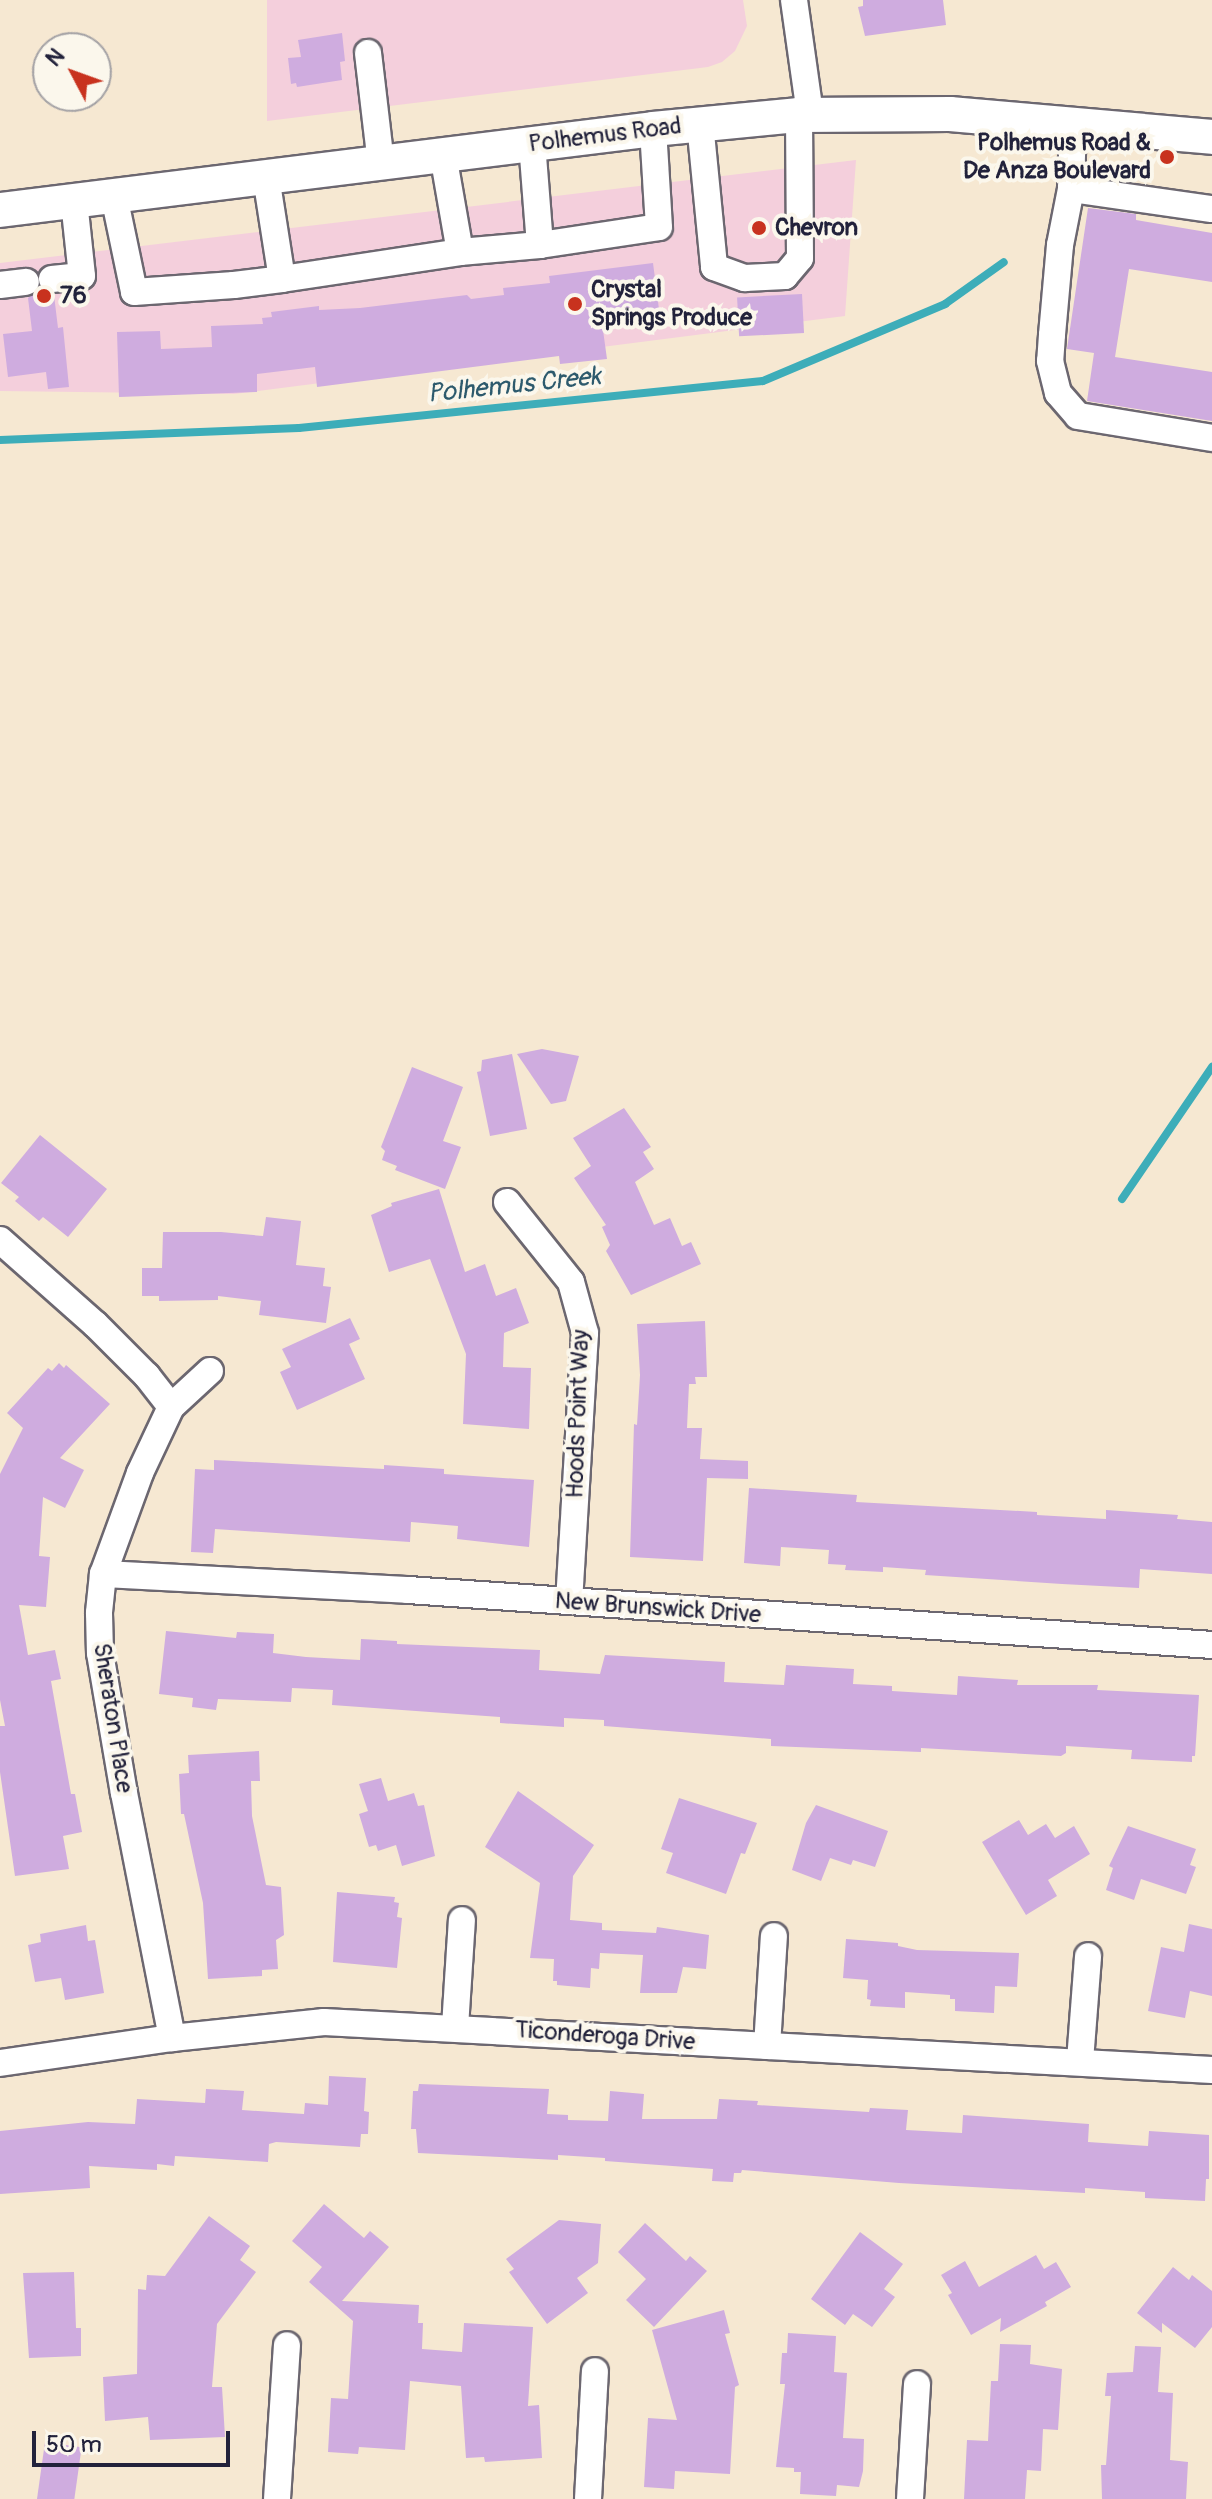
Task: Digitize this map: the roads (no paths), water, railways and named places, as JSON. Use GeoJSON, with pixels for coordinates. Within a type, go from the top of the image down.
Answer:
{"type":"FeatureCollection","features":[{"type":"Feature","properties":{"kind":"main road","name":"Polhemus Road"},"geometry":{"type":"LineString","coordinates":[[0,210],[700,123],[804,114],[950,114],[1073,122],[1212,137]]}},
{"type":"Feature","properties":{"kind":"street"},"geometry":{"type":"LineString","coordinates":[[700,123],[714,267],[745,278],[785,276],[800,258],[804,114],[794,0]]}},
{"type":"Feature","properties":{"kind":"street"},"geometry":{"type":"LineString","coordinates":[[368,53],[381,163]]}},
{"type":"Feature","properties":{"kind":"street"},"geometry":{"type":"LineString","coordinates":[[1073,122],[1071,189],[1060,245],[1050,361],[1058,393],[1078,416],[1212,438]]}},
{"type":"Feature","properties":{"kind":"street"},"geometry":{"type":"LineString","coordinates":[[114,196],[134,292],[282,279],[460,252],[540,245],[659,227],[653,129]]}},
{"type":"Feature","properties":{"kind":"street"},"geometry":{"type":"LineString","coordinates":[[532,144],[540,245]]}},
{"type":"Feature","properties":{"kind":"street"},"geometry":{"type":"LineString","coordinates":[[443,155],[460,252]]}},
{"type":"Feature","properties":{"kind":"street"},"geometry":{"type":"LineString","coordinates":[[266,177],[282,279]]}},
{"type":"Feature","properties":{"kind":"street"},"geometry":{"type":"LineString","coordinates":[[1071,189],[1212,209]]}},
{"type":"Feature","properties":{"kind":"street"},"geometry":{"type":"LineString","coordinates":[[26,282],[82,276],[74,201]]}},
{"type":"Feature","properties":{"kind":"street","name":"Hoods Point Way"},"geometry":{"type":"LineString","coordinates":[[507,1202],[571,1282],[585,1333],[569,1601]]}},
{"type":"Feature","properties":{"kind":"street"},"geometry":{"type":"LineString","coordinates":[[0,1240],[95,1324],[147,1376],[171,1407]]}},
{"type":"Feature","properties":{"kind":"street","name":"Sheraton Place"},"geometry":{"type":"LineString","coordinates":[[172,2038],[100,1653],[99,1613],[103,1574],[140,1473],[171,1407],[210,1371]]}},
{"type":"Feature","properties":{"kind":"street","name":"New Brunswick Drive"},"geometry":{"type":"LineString","coordinates":[[103,1574],[569,1601],[1212,1645]]}},
{"type":"Feature","properties":{"kind":"street"},"geometry":{"type":"LineString","coordinates":[[455,2027],[462,1920]]}},
{"type":"Feature","properties":{"kind":"street"},"geometry":{"type":"LineString","coordinates":[[767,2046],[774,1936]]}},
{"type":"Feature","properties":{"kind":"street"},"geometry":{"type":"LineString","coordinates":[[1080,2061],[1088,1956]]}},
{"type":"Feature","properties":{"kind":"street","name":"Ticonderoga Drive"},"geometry":{"type":"LineString","coordinates":[[0,2063],[172,2038],[324,2022],[1212,2070]]}},
{"type":"Feature","properties":{"kind":"street"},"geometry":{"type":"LineString","coordinates":[[277,2499],[287,2345]]}},
{"type":"Feature","properties":{"kind":"street"},"geometry":{"type":"LineString","coordinates":[[588,2499],[595,2371]]}},
{"type":"Feature","properties":{"kind":"street"},"geometry":{"type":"LineString","coordinates":[[910,2499],[917,2384]]}},
{"type":"Feature","properties":{"kind":"waterway","name":"Polhemus Creek"},"geometry":{"type":"LineString","coordinates":[[0,440],[299,428],[763,381],[945,304],[1004,262]]}},
{"type":"Feature","properties":{"kind":"waterway"},"geometry":{"type":"LineString","coordinates":[[1122,1199],[1212,1067]]}},
{"type":"Feature","properties":{"kind":"place","name":"Polhemus Road & De Anza Boulevard"},"geometry":{"type":"Point","coordinates":[1167,157]}},
{"type":"Feature","properties":{"kind":"place","name":"Chevron"},"geometry":{"type":"Point","coordinates":[759,228]}},
{"type":"Feature","properties":{"kind":"place","name":"76"},"geometry":{"type":"Point","coordinates":[44,296]}},
{"type":"Feature","properties":{"kind":"place","name":"Crystal Springs Produce"},"geometry":{"type":"Point","coordinates":[575,304]}}]}
